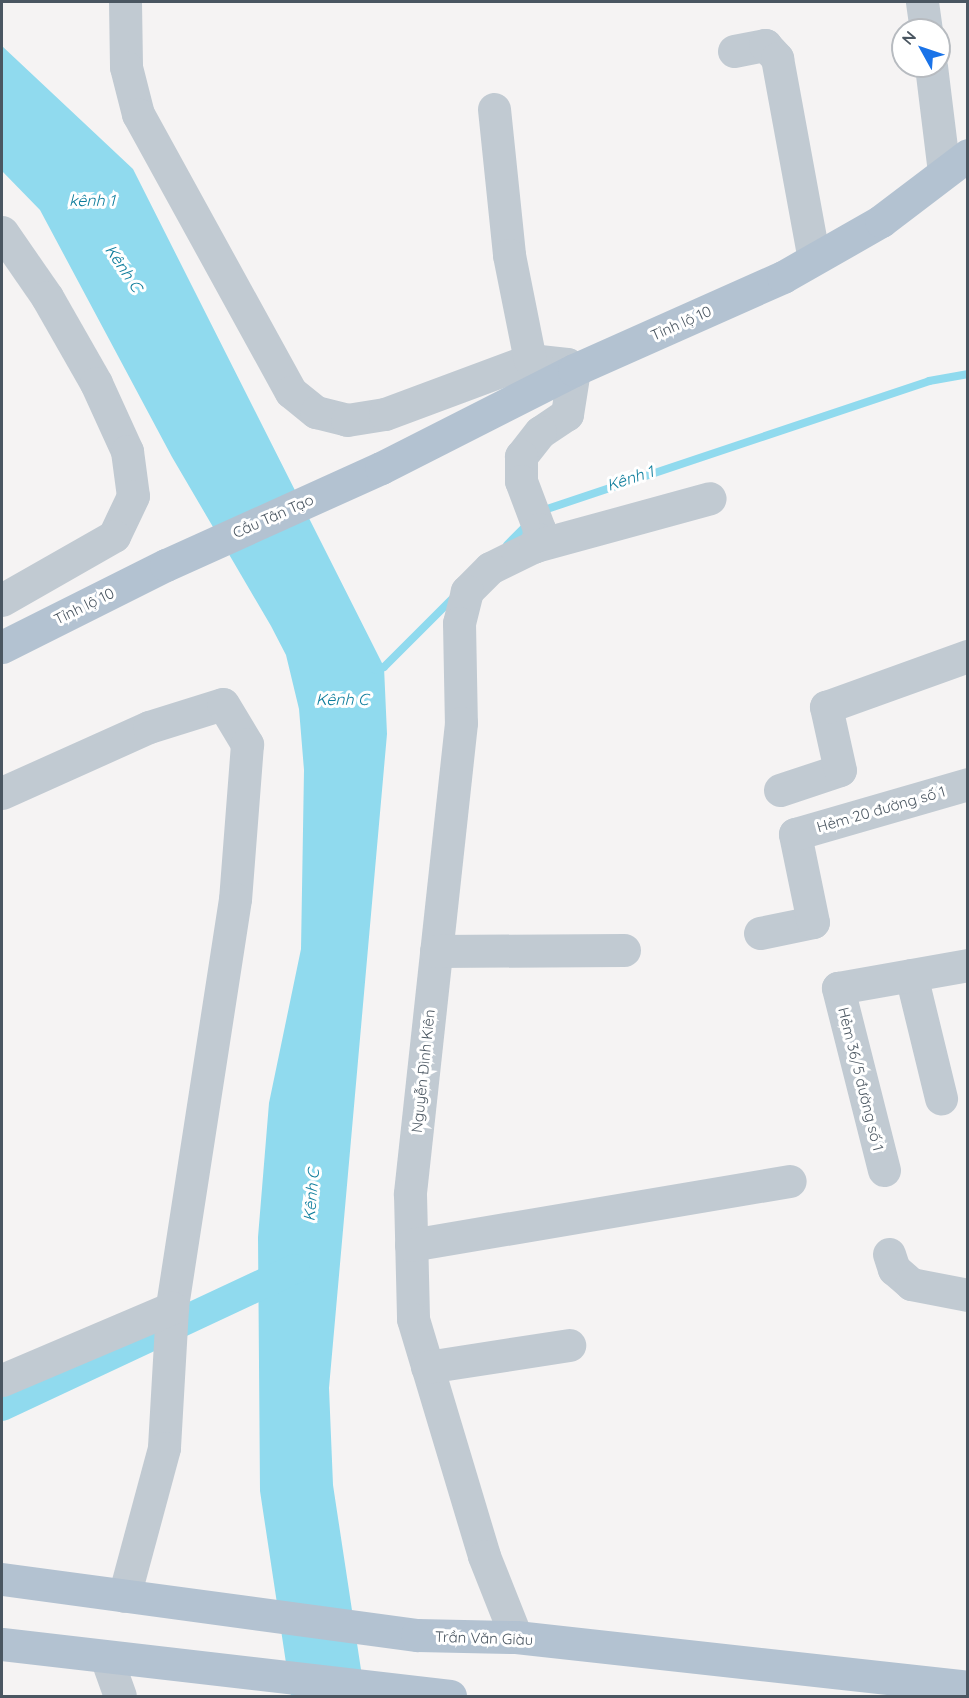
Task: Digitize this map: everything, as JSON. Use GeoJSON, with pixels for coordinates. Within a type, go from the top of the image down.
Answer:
{"type":"FeatureCollection","features":[{"type":"Feature","properties":{"kind":"main road","name":"Tỉnh lộ 10"},"geometry":{"type":"LineString","coordinates":[[381,468],[574,370],[814,259],[881,221],[956,164]]}},
{"type":"Feature","properties":{"kind":"main road","name":"Cầu Tân Tạo"},"geometry":{"type":"LineString","coordinates":[[166,565],[381,468]]}},
{"type":"Feature","properties":{"kind":"main road","name":"Tỉnh lộ 10"},"geometry":{"type":"LineString","coordinates":[[2,647],[166,565]]}},
{"type":"Feature","properties":{"kind":"main road","name":"Trần Văn Giàu"},"geometry":{"type":"LineString","coordinates":[[2,1579],[448,1638],[516,1637],[968,1687]]}},
{"type":"Feature","properties":{"kind":"main road"},"geometry":{"type":"LineString","coordinates":[[2,1644],[156,1665],[450,1696]]}},
{"type":"Feature","properties":{"kind":"street"},"geometry":{"type":"LineString","coordinates":[[125,2],[126,67],[138,114],[291,392],[316,412],[347,420],[385,414],[530,360],[567,364],[574,370],[567,414],[540,432],[521,456],[521,481],[537,538]]}},
{"type":"Feature","properties":{"kind":"street"},"geometry":{"type":"LineString","coordinates":[[922,2],[924,18]]}},
{"type":"Feature","properties":{"kind":"street"},"geometry":{"type":"LineString","coordinates":[[734,51],[765,45],[777,58],[814,259]]}},
{"type":"Feature","properties":{"kind":"street"},"geometry":{"type":"LineString","coordinates":[[934,78],[956,164]]}},
{"type":"Feature","properties":{"kind":"street"},"geometry":{"type":"LineString","coordinates":[[494,109],[509,255],[530,360]]}},
{"type":"Feature","properties":{"kind":"street"},"geometry":{"type":"LineString","coordinates":[[2,232],[47,297],[96,383],[127,451],[133,496],[114,536],[3,594]]}},
{"type":"Feature","properties":{"kind":"street","name":"Nguyễn Đình Kiên"},"geometry":{"type":"LineString","coordinates":[[516,1637],[484,1556],[413,1319],[410,1194],[461,723],[459,623],[467,591],[490,568],[537,538],[710,498]]}},
{"type":"Feature","properties":{"kind":"street"},"geometry":{"type":"LineString","coordinates":[[780,790],[838,772],[824,710],[828,706],[968,656]]}},
{"type":"Feature","properties":{"kind":"street"},"geometry":{"type":"LineString","coordinates":[[2,793],[149,727],[223,704],[247,744],[235,899],[172,1315],[164,1448],[138,1598]]}},
{"type":"Feature","properties":{"kind":"street","name":"Hẻm 20 đường số 1"},"geometry":{"type":"LineString","coordinates":[[760,933],[813,922],[795,834],[968,784]]}},
{"type":"Feature","properties":{"kind":"street"},"geometry":{"type":"LineString","coordinates":[[436,951],[624,950]]}},
{"type":"Feature","properties":{"kind":"street"},"geometry":{"type":"LineString","coordinates":[[941,1098],[911,975],[968,965]]}},
{"type":"Feature","properties":{"kind":"street","name":"Hẻm 36/5 đường số 1"},"geometry":{"type":"LineString","coordinates":[[884,1170],[838,988],[911,975]]}},
{"type":"Feature","properties":{"kind":"street"},"geometry":{"type":"LineString","coordinates":[[411,1245],[790,1181]]}},
{"type":"Feature","properties":{"kind":"street"},"geometry":{"type":"LineString","coordinates":[[889,1254],[894,1269],[911,1284],[968,1295]]}},
{"type":"Feature","properties":{"kind":"street"},"geometry":{"type":"LineString","coordinates":[[2,1380],[172,1315]]}},
{"type":"Feature","properties":{"kind":"street"},"geometry":{"type":"LineString","coordinates":[[427,1367],[569,1345]]}},
{"type":"Feature","properties":{"kind":"street"},"geometry":{"type":"LineString","coordinates":[[106,1657],[120,1696]]}},
{"type":"Feature","properties":{"kind":"water"},"geometry":{"type":"Polygon","coordinates":[[[2,46],[133,169],[384,667],[387,734],[329,1388],[333,1485],[365,1696],[291,1696],[260,1491],[258,1237],[269,1103],[301,949],[304,770],[299,709],[286,655],[271,626],[172,457],[40,210],[2,171],[2,46]]]}},
{"type":"Feature","properties":{"kind":"waterway","name":"Kênh 1"},"geometry":{"type":"LineString","coordinates":[[541,511],[929,381],[968,374]]}},
{"type":"Feature","properties":{"kind":"waterway","name":"Kênh 1"},"geometry":{"type":"LineString","coordinates":[[507,545],[530,522]]}},
{"type":"Feature","properties":{"kind":"waterway","name":"Kênh 1"},"geometry":{"type":"LineString","coordinates":[[375,670],[384,667],[453,598]]}},
{"type":"Feature","properties":{"kind":"waterway"},"geometry":{"type":"LineString","coordinates":[[2,1406],[295,1269]]}},
{"type":"Feature","properties":{"kind":"water label","name":"kênh 1"},"geometry":{"type":"Point","coordinates":[92,200]}},
{"type":"Feature","properties":{"kind":"water label","name":"Kênh C"},"geometry":{"type":"Point","coordinates":[124,268]}},
{"type":"Feature","properties":{"kind":"water label","name":"Kênh C"},"geometry":{"type":"Point","coordinates":[342,699]}},
{"type":"Feature","properties":{"kind":"water label","name":"Kênh C"},"geometry":{"type":"Point","coordinates":[311,1195]}}]}
